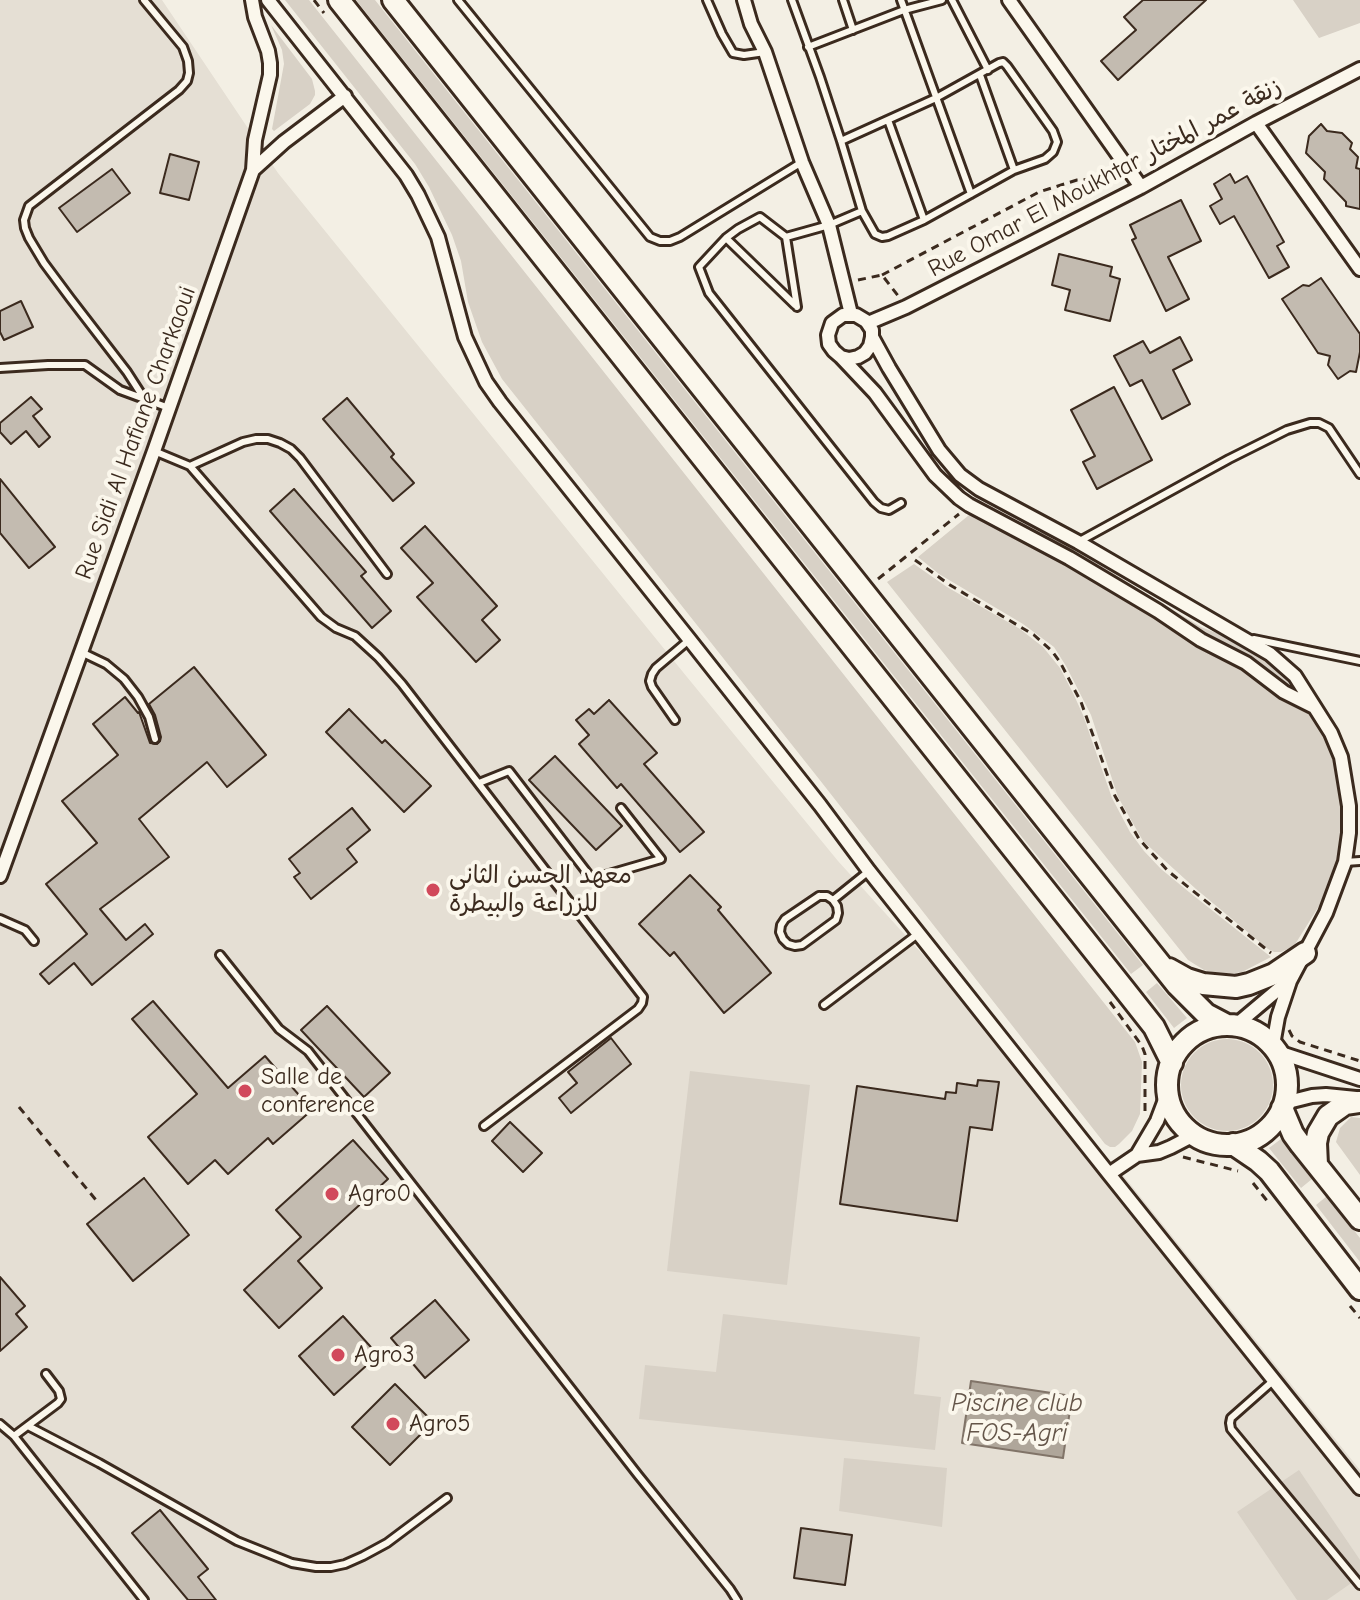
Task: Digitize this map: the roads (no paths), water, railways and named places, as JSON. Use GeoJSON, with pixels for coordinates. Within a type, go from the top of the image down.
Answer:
{"type":"FeatureCollection","features":[{"type":"Feature","properties":{"kind":"main road"},"geometry":{"type":"LineString","coordinates":[[339,0],[1154,1027],[1172,1063]]}},
{"type":"Feature","properties":{"kind":"main road"},"geometry":{"type":"LineString","coordinates":[[393,0],[1190,1001],[1206,1014],[1263,1036],[1275,1048],[1287,1077],[1287,1090],[1277,1118],[1254,1139],[1233,1144],[1213,1143],[1194,1135],[1172,1109],[1168,1092],[1169,1072],[1182,1046],[1197,1033],[1206,1028],[1231,1024]]}},
{"type":"Feature","properties":{"kind":"main road"},"geometry":{"type":"LineString","coordinates":[[1159,962],[1187,979],[1228,987],[1262,980],[1294,966]]}},
{"type":"Feature","properties":{"kind":"main road"},"geometry":{"type":"LineString","coordinates":[[1317,1165],[1318,1133],[1328,1116],[1345,1104],[1360,1101]]}},
{"type":"Feature","properties":{"kind":"main road"},"geometry":{"type":"LineString","coordinates":[[1283,1106],[1293,1134],[1360,1219]]}},
{"type":"Feature","properties":{"kind":"main road"},"geometry":{"type":"LineString","coordinates":[[1233,1144],[1269,1171],[1360,1289]]}},
{"type":"Feature","properties":{"kind":"street","name":"Rue Sidi Al Hafiane Charkaoui"},"geometry":{"type":"LineString","coordinates":[[0,876],[253,170],[255,140],[270,63],[252,0]]}},
{"type":"Feature","properties":{"kind":"street"},"geometry":{"type":"LineString","coordinates":[[268,0],[406,175],[429,216],[446,260],[465,337],[486,382],[500,402],[1360,1488]]}},
{"type":"Feature","properties":{"kind":"street"},"geometry":{"type":"LineString","coordinates":[[744,0],[802,162],[829,225],[851,314]]}},
{"type":"Feature","properties":{"kind":"street"},"geometry":{"type":"LineString","coordinates":[[1009,0],[1141,187]]}},
{"type":"Feature","properties":{"kind":"street","name":"Rue Omar El Moukhtar زنقة عمر المختار"},"geometry":{"type":"LineString","coordinates":[[868,323],[906,307],[1141,187],[1360,69]]}},
{"type":"Feature","properties":{"kind":"street"},"geometry":{"type":"LineString","coordinates":[[253,170],[290,136],[345,96]]}},
{"type":"Feature","properties":{"kind":"street"},"geometry":{"type":"LineString","coordinates":[[1256,123],[1360,269]]}},
{"type":"Feature","properties":{"kind":"street"},"geometry":{"type":"LineString","coordinates":[[1314,707],[1284,692],[1246,663],[1201,640],[1069,558],[969,505],[947,489],[875,393],[831,348],[828,340],[832,323],[839,317],[851,314],[860,316],[868,323],[889,368],[939,450],[960,475],[979,489],[1242,637],[1270,654],[1295,676],[1331,733],[1341,757],[1347,781],[1349,833],[1345,862],[1326,913],[1294,966],[1278,1017],[1275,1048],[1360,1079]]}},
{"type":"Feature","properties":{"kind":"street"},"geometry":{"type":"LineString","coordinates":[[841,357],[849,359],[862,355],[868,350],[872,337]]}},
{"type":"Feature","properties":{"kind":"street"},"geometry":{"type":"LineString","coordinates":[[1231,1024],[1294,966]]}},
{"type":"Feature","properties":{"kind":"street"},"geometry":{"type":"LineString","coordinates":[[1109,1174],[1137,1155],[1157,1121],[1168,1092]]}},
{"type":"Feature","properties":{"kind":"street"},"geometry":{"type":"LineString","coordinates":[[1283,1106],[1312,1096],[1326,1095],[1360,1101]]}},
{"type":"Feature","properties":{"kind":"street"},"geometry":{"type":"LineString","coordinates":[[1137,1155],[1159,1152],[1194,1135]]}},
{"type":"Feature","properties":{"kind":"lane"},"geometry":{"type":"LineString","coordinates":[[144,0],[183,47],[188,61],[187,81],[29,206],[24,220],[29,238],[44,263],[145,400]]}},
{"type":"Feature","properties":{"kind":"lane"},"geometry":{"type":"LineString","coordinates":[[458,0],[650,237],[670,241],[680,237],[802,162]]}},
{"type":"Feature","properties":{"kind":"lane"},"geometry":{"type":"LineString","coordinates":[[707,0],[733,53],[765,52]]}},
{"type":"Feature","properties":{"kind":"lane"},"geometry":{"type":"LineString","coordinates":[[792,0],[862,211],[875,234],[888,236],[924,220],[1014,170],[1045,159],[1053,152],[1057,142],[1053,131],[1003,62],[936,98],[841,141]]}},
{"type":"Feature","properties":{"kind":"lane"},"geometry":{"type":"LineString","coordinates":[[843,0],[853,30]]}},
{"type":"Feature","properties":{"kind":"lane"},"geometry":{"type":"LineString","coordinates":[[901,0],[971,194]]}},
{"type":"Feature","properties":{"kind":"lane"},"geometry":{"type":"LineString","coordinates":[[808,47],[904,10],[942,0]]}},
{"type":"Feature","properties":{"kind":"lane"},"geometry":{"type":"LineString","coordinates":[[952,0],[988,70]]}},
{"type":"Feature","properties":{"kind":"lane"},"geometry":{"type":"LineString","coordinates":[[980,75],[1014,170]]}},
{"type":"Feature","properties":{"kind":"lane"},"geometry":{"type":"LineString","coordinates":[[888,120],[924,220]]}},
{"type":"Feature","properties":{"kind":"lane"},"geometry":{"type":"LineString","coordinates":[[786,237],[829,225],[862,211]]}},
{"type":"Feature","properties":{"kind":"lane"},"geometry":{"type":"LineString","coordinates":[[726,238],[797,307],[786,237],[760,217],[738,229],[726,238],[699,267],[709,293],[874,502],[889,510],[901,503]]}},
{"type":"Feature","properties":{"kind":"lane"},"geometry":{"type":"LineString","coordinates":[[1,366],[85,365],[120,390],[169,408]]}},
{"type":"Feature","properties":{"kind":"lane"},"geometry":{"type":"LineString","coordinates":[[1078,542],[1229,459],[1287,430],[1310,423],[1329,428],[1360,474]]}},
{"type":"Feature","properties":{"kind":"lane"},"geometry":{"type":"LineString","coordinates":[[190,466],[256,439],[268,439],[291,449],[387,574]]}},
{"type":"Feature","properties":{"kind":"lane"},"geometry":{"type":"LineString","coordinates":[[154,451],[190,466],[321,617],[355,636],[386,666],[643,997],[638,1009],[484,1126]]}},
{"type":"Feature","properties":{"kind":"lane"},"geometry":{"type":"LineString","coordinates":[[1242,637],[1359,661],[1360,650]]}},
{"type":"Feature","properties":{"kind":"lane"},"geometry":{"type":"LineString","coordinates":[[675,720],[652,687],[652,674],[689,639]]}},
{"type":"Feature","properties":{"kind":"lane"},"geometry":{"type":"LineString","coordinates":[[81,652],[106,664],[124,679],[149,717],[155,739]]}},
{"type":"Feature","properties":{"kind":"lane"},"geometry":{"type":"LineString","coordinates":[[479,783],[509,771],[592,879],[661,859],[621,808]]}},
{"type":"Feature","properties":{"kind":"lane"},"geometry":{"type":"LineString","coordinates":[[1345,862],[1360,861]]}},
{"type":"Feature","properties":{"kind":"lane"},"geometry":{"type":"LineString","coordinates":[[833,900],[869,871]]}},
{"type":"Feature","properties":{"kind":"lane"},"geometry":{"type":"LineString","coordinates":[[819,896],[833,900],[838,913],[830,925],[802,945],[788,944],[783,939],[780,932],[785,919],[819,896]]}},
{"type":"Feature","properties":{"kind":"lane"},"geometry":{"type":"LineString","coordinates":[[0,919],[25,930],[34,941]]}},
{"type":"Feature","properties":{"kind":"lane"},"geometry":{"type":"LineString","coordinates":[[824,1005],[919,933]]}},
{"type":"Feature","properties":{"kind":"lane"},"geometry":{"type":"LineString","coordinates":[[220,955],[279,1029],[308,1051],[737,1600]]}},
{"type":"Feature","properties":{"kind":"lane"},"geometry":{"type":"LineString","coordinates":[[14,1436],[61,1399],[59,1391],[46,1374]]}},
{"type":"Feature","properties":{"kind":"lane"},"geometry":{"type":"LineString","coordinates":[[1274,1380],[1231,1418],[1231,1429],[1360,1585]]}},
{"type":"Feature","properties":{"kind":"lane"},"geometry":{"type":"LineString","coordinates":[[0,1424],[14,1436],[144,1600]]}},
{"type":"Feature","properties":{"kind":"lane"},"geometry":{"type":"LineString","coordinates":[[28,1426],[237,1541],[292,1563],[316,1567],[345,1564],[387,1543],[447,1498]]}},
{"type":"Feature","properties":{"kind":"water","name":"Piscine club FOS-Agri"},"geometry":{"type":"Polygon","coordinates":[[[971,1381],[1072,1396],[1063,1458],[962,1443],[971,1381]]]}},
{"type":"Feature","properties":{"kind":"place","name":"معهد الحسن الثاني للزراعة والبيطرة"},"geometry":{"type":"Point","coordinates":[433,890]}},
{"type":"Feature","properties":{"kind":"place","name":"Salle de conference"},"geometry":{"type":"Point","coordinates":[245,1091]}},
{"type":"Feature","properties":{"kind":"place","name":"Agro0"},"geometry":{"type":"Point","coordinates":[332,1194]}},
{"type":"Feature","properties":{"kind":"place","name":"Agro3"},"geometry":{"type":"Point","coordinates":[338,1355]}},
{"type":"Feature","properties":{"kind":"place","name":"Agro5"},"geometry":{"type":"Point","coordinates":[393,1424]}}]}
